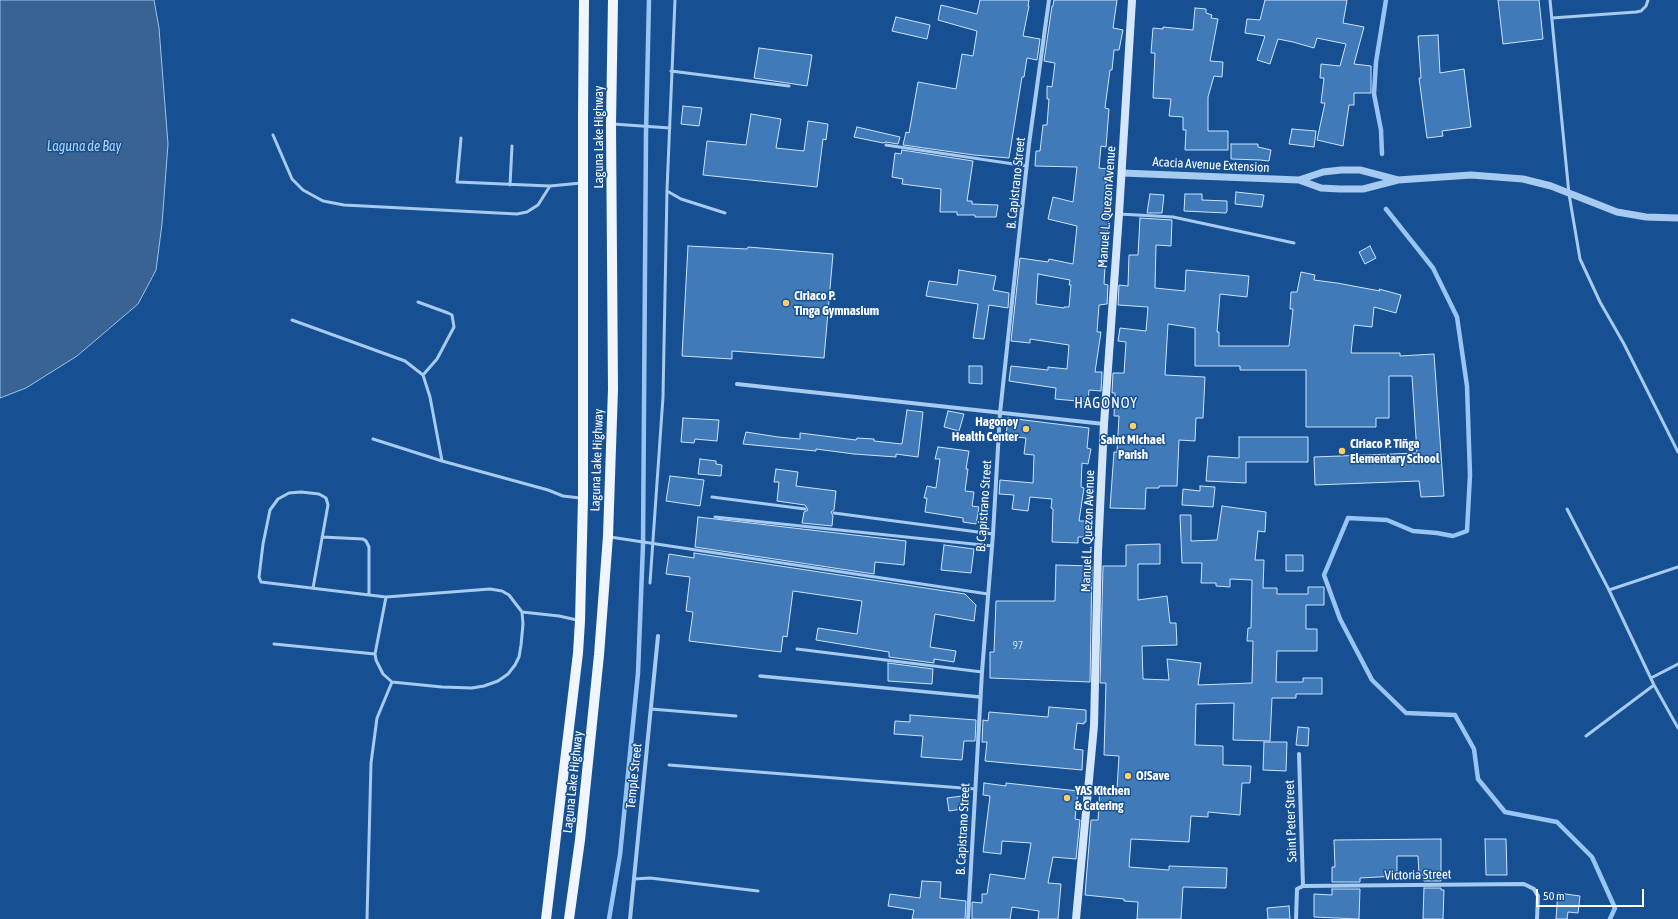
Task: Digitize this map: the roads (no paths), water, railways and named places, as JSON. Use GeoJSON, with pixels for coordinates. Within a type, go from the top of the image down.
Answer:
{"type":"FeatureCollection","features":[{"type":"Feature","properties":{"kind":"main road","name":"Laguna Lake Highway"},"geometry":{"type":"LineString","coordinates":[[546,919],[578,653],[580,621],[583,498],[582,183],[584,0]]}},
{"type":"Feature","properties":{"kind":"main road","name":"Laguna Lake Highway"},"geometry":{"type":"LineString","coordinates":[[569,919],[580,840],[599,655],[608,536],[613,389],[611,124],[613,0]]}},
{"type":"Feature","properties":{"kind":"main road","name":"Manuel L. Quezon Avenue"},"geometry":{"type":"LineString","coordinates":[[1076,919],[1094,726],[1098,552],[1104,424],[1122,173],[1132,0]]}},
{"type":"Feature","properties":{"kind":"street","name":"B. Capistrano Street"},"geometry":{"type":"LineString","coordinates":[[968,919],[980,697],[993,534],[1000,413],[1027,166],[1048,0]]}},
{"type":"Feature","properties":{"kind":"street","name":"Acacia Avenue Extension"},"geometry":{"type":"LineString","coordinates":[[1300,180],[1323,172],[1341,170],[1360,170],[1398,180]]}},
{"type":"Feature","properties":{"kind":"street","name":"Acacia Avenue Extension"},"geometry":{"type":"LineString","coordinates":[[1122,173],[1300,180],[1321,188],[1358,189],[1398,180],[1471,175],[1523,179],[1551,186],[1617,212],[1646,217],[1678,218]]}},
{"type":"Feature","properties":{"kind":"street"},"geometry":{"type":"LineString","coordinates":[[737,384],[1104,424]]}},
{"type":"Feature","properties":{"kind":"street","name":"Temple Street"},"geometry":{"type":"LineString","coordinates":[[630,919],[658,636]]}},
{"type":"Feature","properties":{"kind":"street"},"geometry":{"type":"LineString","coordinates":[[760,676],[980,697]]}},
{"type":"Feature","properties":{"kind":"street","name":"Saint Peter Street"},"geometry":{"type":"LineString","coordinates":[[1299,754],[1303,886]]}},
{"type":"Feature","properties":{"kind":"street","name":"Victoria Street"},"geometry":{"type":"LineString","coordinates":[[1296,919],[1297,889],[1303,886],[1524,884],[1532,887],[1537,892],[1539,899],[1537,919]]}},
{"type":"Feature","properties":{"kind":"lane"},"geometry":{"type":"LineString","coordinates":[[650,583],[663,397],[667,190],[675,0]]}},
{"type":"Feature","properties":{"kind":"lane"},"geometry":{"type":"LineString","coordinates":[[1550,0],[1569,194],[1580,259],[1600,302],[1624,344],[1678,450]]}},
{"type":"Feature","properties":{"kind":"lane"},"geometry":{"type":"LineString","coordinates":[[1552,18],[1636,12],[1641,11],[1646,6],[1648,0]]}},
{"type":"Feature","properties":{"kind":"lane"},"geometry":{"type":"LineString","coordinates":[[671,71],[789,86]]}},
{"type":"Feature","properties":{"kind":"lane"},"geometry":{"type":"LineString","coordinates":[[611,124],[670,128]]}},
{"type":"Feature","properties":{"kind":"lane"},"geometry":{"type":"LineString","coordinates":[[273,134],[292,179],[303,190],[323,201],[344,205],[517,214],[528,212],[538,205],[550,186]]}},
{"type":"Feature","properties":{"kind":"lane"},"geometry":{"type":"LineString","coordinates":[[461,138],[457,182],[550,186],[582,183]]}},
{"type":"Feature","properties":{"kind":"lane"},"geometry":{"type":"LineString","coordinates":[[886,145],[1027,166]]}},
{"type":"Feature","properties":{"kind":"lane"},"geometry":{"type":"LineString","coordinates":[[510,185],[512,146]]}},
{"type":"Feature","properties":{"kind":"lane"},"geometry":{"type":"LineString","coordinates":[[667,190],[681,199],[725,213]]}},
{"type":"Feature","properties":{"kind":"lane"},"geometry":{"type":"LineString","coordinates":[[1119,214],[1173,218],[1294,243]]}},
{"type":"Feature","properties":{"kind":"lane"},"geometry":{"type":"LineString","coordinates":[[418,302],[448,312],[452,316],[454,327],[437,359],[423,375]]}},
{"type":"Feature","properties":{"kind":"lane"},"geometry":{"type":"LineString","coordinates":[[292,320],[405,361],[423,375],[430,397],[442,461]]}},
{"type":"Feature","properties":{"kind":"lane"},"geometry":{"type":"LineString","coordinates":[[373,439],[442,461],[548,490],[563,496],[583,498]]}},
{"type":"Feature","properties":{"kind":"lane"},"geometry":{"type":"LineString","coordinates":[[313,588],[328,505],[326,498],[319,494],[302,492],[289,493],[278,499],[270,510],[263,544],[261,582],[386,597],[490,589],[502,590],[509,595],[522,612],[522,635],[519,657],[515,666],[508,674],[498,681],[472,688],[442,688],[392,682],[383,674],[376,660],[375,654],[386,597]]}},
{"type":"Feature","properties":{"kind":"lane"},"geometry":{"type":"LineString","coordinates":[[712,497],[804,509]]}},
{"type":"Feature","properties":{"kind":"lane"},"geometry":{"type":"LineString","coordinates":[[1567,509],[1609,590],[1654,685],[1678,728]]}},
{"type":"Feature","properties":{"kind":"lane"},"geometry":{"type":"LineString","coordinates":[[834,513],[993,534]]}},
{"type":"Feature","properties":{"kind":"lane"},"geometry":{"type":"LineString","coordinates":[[715,517],[992,546]]}},
{"type":"Feature","properties":{"kind":"lane"},"geometry":{"type":"LineString","coordinates":[[608,536],[652,544],[988,594]]}},
{"type":"Feature","properties":{"kind":"lane"},"geometry":{"type":"LineString","coordinates":[[322,537],[363,539],[366,541],[369,547],[369,594]]}},
{"type":"Feature","properties":{"kind":"lane"},"geometry":{"type":"LineString","coordinates":[[1609,590],[1678,567]]}},
{"type":"Feature","properties":{"kind":"lane"},"geometry":{"type":"LineString","coordinates":[[522,612],[559,616],[580,621]]}},
{"type":"Feature","properties":{"kind":"lane"},"geometry":{"type":"LineString","coordinates":[[274,644],[375,654]]}},
{"type":"Feature","properties":{"kind":"lane"},"geometry":{"type":"LineString","coordinates":[[797,649],[982,672]]}},
{"type":"Feature","properties":{"kind":"lane"},"geometry":{"type":"LineString","coordinates":[[1651,678],[1678,664]]}},
{"type":"Feature","properties":{"kind":"lane"},"geometry":{"type":"LineString","coordinates":[[367,919],[371,763],[377,718],[392,682]]}},
{"type":"Feature","properties":{"kind":"lane"},"geometry":{"type":"LineString","coordinates":[[1586,736],[1654,685]]}},
{"type":"Feature","properties":{"kind":"lane"},"geometry":{"type":"LineString","coordinates":[[651,709],[736,716]]}},
{"type":"Feature","properties":{"kind":"lane"},"geometry":{"type":"LineString","coordinates":[[669,765],[975,789]]}},
{"type":"Feature","properties":{"kind":"lane"},"geometry":{"type":"LineString","coordinates":[[634,878],[650,878],[758,891]]}},
{"type":"Feature","properties":{"kind":"water","name":"Laguna de Bay"},"geometry":{"type":"Polygon","coordinates":[[[0,0],[154,0],[159,28],[168,144],[162,224],[156,270],[138,304],[77,356],[26,388],[0,398],[0,0]]]}},
{"type":"Feature","properties":{"kind":"waterway"},"geometry":{"type":"LineString","coordinates":[[609,919],[620,855],[638,673],[643,545],[646,133],[649,0]]}},
{"type":"Feature","properties":{"kind":"waterway"},"geometry":{"type":"LineString","coordinates":[[1382,154],[1381,130],[1374,94],[1376,62],[1386,0]]}},
{"type":"Feature","properties":{"kind":"waterway"},"geometry":{"type":"LineString","coordinates":[[1386,209],[1433,268],[1457,317],[1467,386],[1470,475],[1467,531],[1453,536],[1413,531],[1387,520],[1348,518],[1324,575],[1340,619],[1372,680],[1406,713],[1455,715],[1474,749],[1478,779],[1505,812],[1557,822],[1592,857],[1615,908],[1610,919]]}},
{"type":"Feature","properties":{"kind":"place","name":"Ciriaco P. Tinga Gymnasium"},"geometry":{"type":"Point","coordinates":[786,303]}},
{"type":"Feature","properties":{"kind":"place","name":"Saint Michael Parish"},"geometry":{"type":"Point","coordinates":[1133,426]}},
{"type":"Feature","properties":{"kind":"place","name":"Hagonoy Health Center"},"geometry":{"type":"Point","coordinates":[1026,429]}},
{"type":"Feature","properties":{"kind":"place","name":"Ciriaco P. Tiñga Elementary School"},"geometry":{"type":"Point","coordinates":[1342,451]}},
{"type":"Feature","properties":{"kind":"place","name":"O!Save"},"geometry":{"type":"Point","coordinates":[1128,776]}},
{"type":"Feature","properties":{"kind":"place","name":"YAS Kitchen & Catering"},"geometry":{"type":"Point","coordinates":[1067,798]}},
{"type":"Feature","properties":{"kind":"district","name":"HAGONOY"},"geometry":{"type":"Point","coordinates":[1106,403]}}]}
